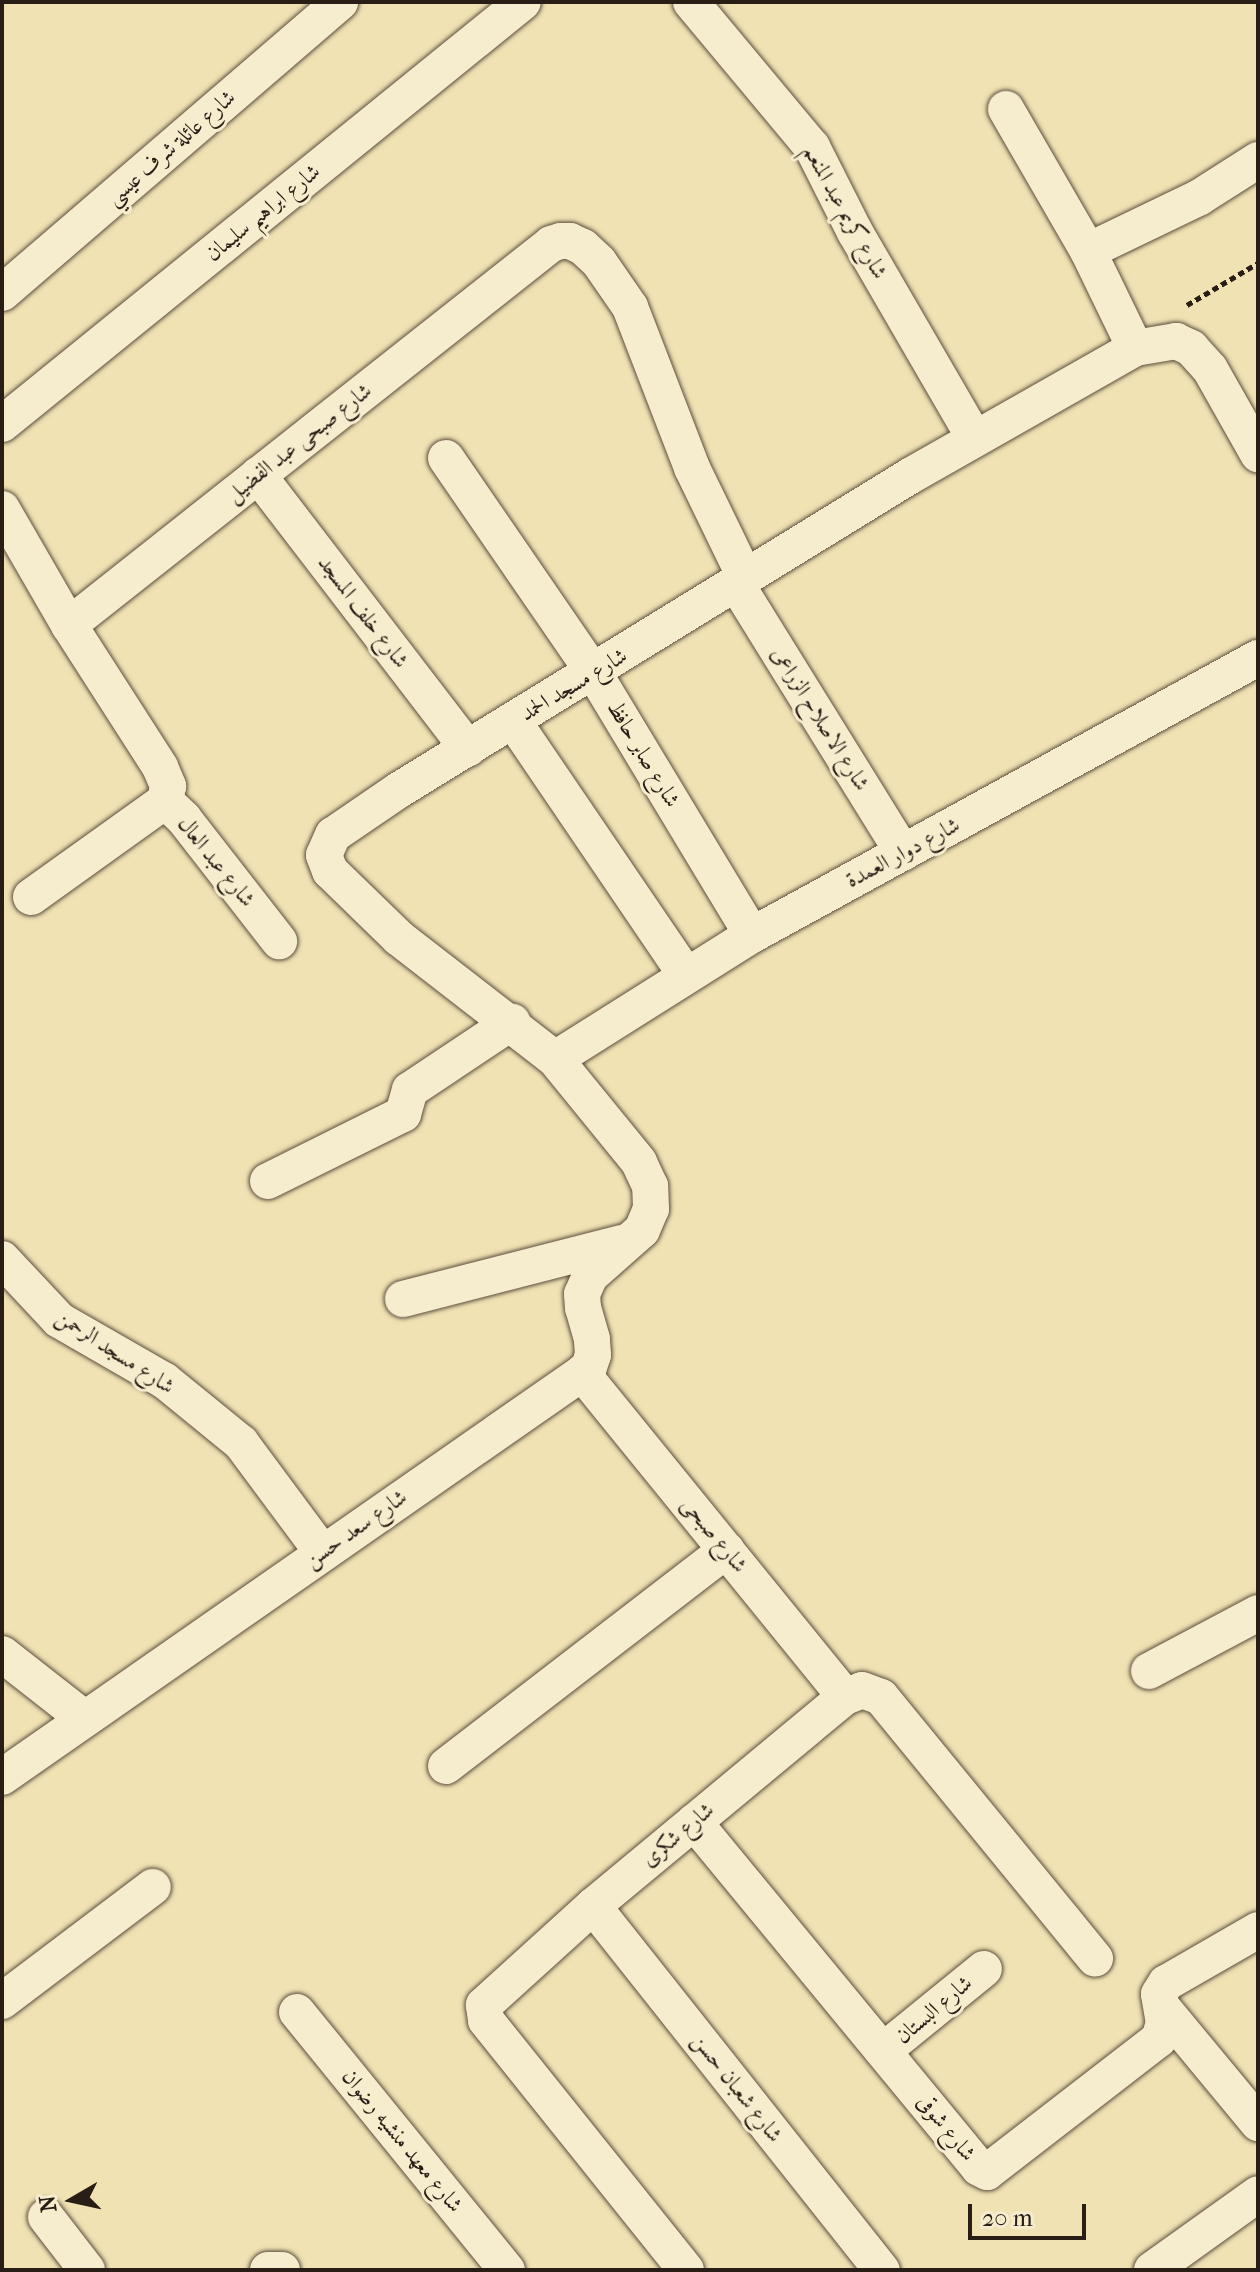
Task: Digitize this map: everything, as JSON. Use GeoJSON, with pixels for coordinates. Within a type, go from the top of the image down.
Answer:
{"type":"FeatureCollection","features":[{"type":"Feature","properties":{"kind":"street","name":"شارع عائلة شرف عيسي"},"geometry":{"type":"LineString","coordinates":[[2,293],[340,2]]}},
{"type":"Feature","properties":{"kind":"street","name":"شارع ابراهيم سليمان"},"geometry":{"type":"LineString","coordinates":[[2,424],[523,2]]}},
{"type":"Feature","properties":{"kind":"street","name":"شارع كريم عبد المنعم"},"geometry":{"type":"LineString","coordinates":[[691,2],[812,147],[855,232],[975,439]]}},
{"type":"Feature","properties":{"kind":"street"},"geometry":{"type":"LineString","coordinates":[[1006,109],[1088,251],[1135,348]]}},
{"type":"Feature","properties":{"kind":"street"},"geometry":{"type":"LineString","coordinates":[[1088,251],[1200,197],[1258,160]]}},
{"type":"Feature","properties":{"kind":"street","name":"شارع صبحى عبد الفضيل"},"geometry":{"type":"LineString","coordinates":[[69,625],[551,244],[570,241],[599,262],[630,307],[692,468],[742,582]]}},
{"type":"Feature","properties":{"kind":"street","name":"شارع مسجد الحمد"},"geometry":{"type":"LineString","coordinates":[[630,1241],[642,1230],[651,1209],[650,1186],[639,1162],[555,1059],[512,1022],[457,985],[399,938],[330,871],[324,855],[333,835],[346,824],[975,439],[1135,348],[1176,341],[1191,348],[1210,369],[1258,454]]}},
{"type":"Feature","properties":{"kind":"street","name":"شارع صابر حافظ"},"geometry":{"type":"LineString","coordinates":[[446,458],[594,673],[752,935]]}},
{"type":"Feature","properties":{"kind":"street","name":"شارع خلف المسجد"},"geometry":{"type":"LineString","coordinates":[[258,475],[468,749]]}},
{"type":"Feature","properties":{"kind":"street"},"geometry":{"type":"LineString","coordinates":[[2,509],[69,625],[160,767],[168,786],[165,801]]}},
{"type":"Feature","properties":{"kind":"street","name":"شارع الاصلاح الزراعى"},"geometry":{"type":"LineString","coordinates":[[742,582],[903,853]]}},
{"type":"Feature","properties":{"kind":"street","name":"شارع دوار العمدة"},"geometry":{"type":"LineString","coordinates":[[555,1059],[752,935],[1258,658]]}},
{"type":"Feature","properties":{"kind":"street"},"geometry":{"type":"LineString","coordinates":[[514,722],[686,975]]}},
{"type":"Feature","properties":{"kind":"street","name":"شارع عبد العال"},"geometry":{"type":"LineString","coordinates":[[31,897],[165,801],[184,819],[279,941]]}},
{"type":"Feature","properties":{"kind":"street"},"geometry":{"type":"LineString","coordinates":[[268,1181],[403,1114],[410,1090],[512,1022]]}},
{"type":"Feature","properties":{"kind":"street"},"geometry":{"type":"LineString","coordinates":[[403,1299],[630,1241]]}},
{"type":"Feature","properties":{"kind":"street"},"geometry":{"type":"LineString","coordinates":[[582,1373],[589,1367],[593,1355],[582,1294],[590,1276],[630,1241]]}},
{"type":"Feature","properties":{"kind":"street","name":"شارع مسجد الرحمن"},"geometry":{"type":"LineString","coordinates":[[2,1259],[59,1320],[165,1381],[241,1443],[322,1552]]}},
{"type":"Feature","properties":{"kind":"street","name":"شارع صبحى"},"geometry":{"type":"LineString","coordinates":[[582,1373],[845,1697]]}},
{"type":"Feature","properties":{"kind":"street","name":"شارع سعد حسن"},"geometry":{"type":"LineString","coordinates":[[2,1777],[582,1373]]}},
{"type":"Feature","properties":{"kind":"street"},"geometry":{"type":"LineString","coordinates":[[446,1766],[726,1550]]}},
{"type":"Feature","properties":{"kind":"street"},"geometry":{"type":"LineString","coordinates":[[1149,1671],[1258,1613]]}},
{"type":"Feature","properties":{"kind":"street"},"geometry":{"type":"LineString","coordinates":[[2,1654],[85,1719]]}},
{"type":"Feature","properties":{"kind":"street"},"geometry":{"type":"LineString","coordinates":[[845,1697],[862,1690],[881,1697],[1095,1958]]}},
{"type":"Feature","properties":{"kind":"street","name":"شارع شكرى"},"geometry":{"type":"LineString","coordinates":[[686,2270],[483,2013],[489,1996],[845,1697]]}},
{"type":"Feature","properties":{"kind":"street","name":"شارع شوقى"},"geometry":{"type":"LineString","coordinates":[[694,1822],[979,2168],[992,2171],[1159,2039],[1164,2023],[1159,1994],[1166,1983],[1258,1930]]}},
{"type":"Feature","properties":{"kind":"street"},"geometry":{"type":"LineString","coordinates":[[2,2001],[153,1887]]}},
{"type":"Feature","properties":{"kind":"street","name":"شارع شعبان حسن"},"geometry":{"type":"LineString","coordinates":[[593,1906],[882,2270]]}},
{"type":"Feature","properties":{"kind":"street","name":"شارع البستان"},"geometry":{"type":"LineString","coordinates":[[883,2051],[984,1969]]}},
{"type":"Feature","properties":{"kind":"street"},"geometry":{"type":"LineString","coordinates":[[1162,2007],[1258,2123]]}},
{"type":"Feature","properties":{"kind":"street","name":"شارع معهد منشيه رضوان"},"geometry":{"type":"LineString","coordinates":[[297,2012],[507,2270]]}},
{"type":"Feature","properties":{"kind":"street"},"geometry":{"type":"LineString","coordinates":[[1152,2270],[1258,2194]]}},
{"type":"Feature","properties":{"kind":"street"},"geometry":{"type":"LineString","coordinates":[[46,2217],[87,2270]]}},
{"type":"Feature","properties":{"kind":"street"},"geometry":{"type":"LineString","coordinates":[[268,2270],[282,2270]]}},
{"type":"Feature","properties":{"kind":"path"},"geometry":{"type":"LineString","coordinates":[[1185,306],[1258,263]]}}]}
